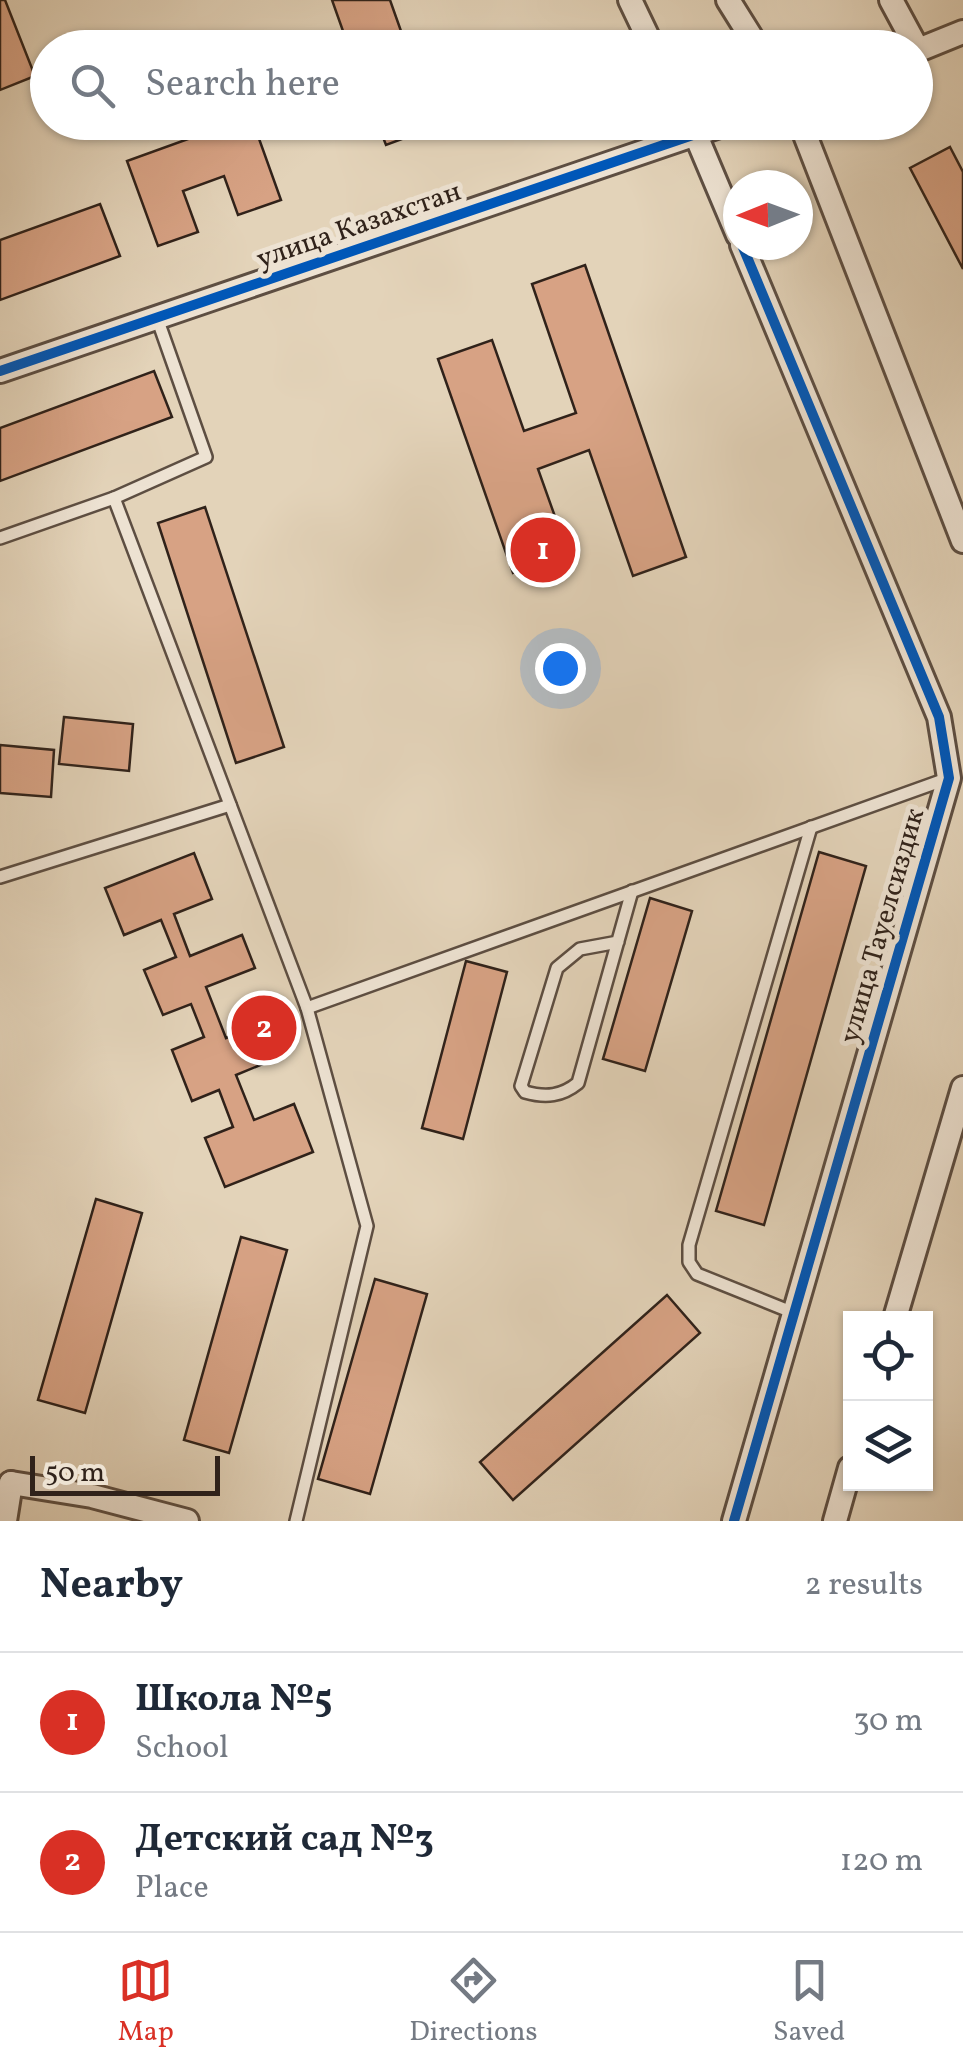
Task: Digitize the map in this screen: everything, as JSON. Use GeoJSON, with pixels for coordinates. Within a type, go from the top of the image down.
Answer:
{"type":"FeatureCollection","features":[{"type":"Feature","properties":{"kind":"street"},"geometry":{"type":"LineString","coordinates":[[630,0],[644,30]]}},
{"type":"Feature","properties":{"kind":"street"},"geometry":{"type":"LineString","coordinates":[[728,0],[747,30]]}},
{"type":"Feature","properties":{"kind":"street"},"geometry":{"type":"LineString","coordinates":[[891,0],[907,30]]}},
{"type":"Feature","properties":{"kind":"street"},"geometry":{"type":"LineString","coordinates":[[933,44],[963,32]]}},
{"type":"Feature","properties":{"kind":"street","name":"улица Казахстан"},"geometry":{"type":"LineString","coordinates":[[0,371],[663,140]]}},
{"type":"Feature","properties":{"kind":"street"},"geometry":{"type":"LineString","coordinates":[[699,140],[723,199]]}},
{"type":"Feature","properties":{"kind":"street"},"geometry":{"type":"LineString","coordinates":[[807,140],[963,541]]}},
{"type":"Feature","properties":{"kind":"street","name":"улица Тауелсиздик"},"geometry":{"type":"LineString","coordinates":[[734,1521],[956,774],[939,718],[748,260]]}},
{"type":"Feature","properties":{"kind":"street"},"geometry":{"type":"LineString","coordinates":[[897,1311],[963,1088]]}},
{"type":"Feature","properties":{"kind":"street"},"geometry":{"type":"LineString","coordinates":[[5,1521],[6,1472],[187,1521]]}},
{"type":"Feature","properties":{"kind":"street"},"geometry":{"type":"LineString","coordinates":[[835,1521],[843,1491]]}},
{"type":"Feature","properties":{"kind":"lane"},"geometry":{"type":"LineString","coordinates":[[0,538],[114,498],[206,457],[157,318]]}},
{"type":"Feature","properties":{"kind":"lane"},"geometry":{"type":"LineString","coordinates":[[114,498],[308,1008],[368,1226],[296,1521]]}},
{"type":"Feature","properties":{"kind":"lane"},"geometry":{"type":"LineString","coordinates":[[308,1008],[956,774]]}},
{"type":"Feature","properties":{"kind":"lane"},"geometry":{"type":"LineString","coordinates":[[0,877],[230,805]]}},
{"type":"Feature","properties":{"kind":"lane"},"geometry":{"type":"LineString","coordinates":[[794,1313],[697,1274],[689,1262],[690,1244],[811,827]]}},
{"type":"Feature","properties":{"kind":"lane"},"geometry":{"type":"LineString","coordinates":[[618,942],[580,948],[558,968],[522,1086],[525,1092],[541,1096],[566,1092],[578,1083],[618,942],[632,892]]}},
{"type":"Feature","properties":{"kind":"building"},"geometry":{"type":"Polygon","coordinates":[[[0,0],[5,0],[30,63],[30,78],[0,90],[0,0]]]}},
{"type":"Feature","properties":{"kind":"building"},"geometry":{"type":"Polygon","coordinates":[[[332,0],[390,0],[401,30],[343,30],[332,0]]]}},
{"type":"Feature","properties":{"kind":"building"},"geometry":{"type":"Polygon","coordinates":[[[185,140],[259,140],[281,200],[238,215],[224,176],[183,191],[198,232],[158,246],[127,161],[185,140]]]}},
{"type":"Feature","properties":{"kind":"building"},"geometry":{"type":"Polygon","coordinates":[[[950,147],[963,172],[963,269],[910,168],[950,147]]]}},
{"type":"Feature","properties":{"kind":"building"},"geometry":{"type":"Polygon","coordinates":[[[100,204],[120,256],[0,300],[0,240],[100,204]]]}},
{"type":"Feature","properties":{"kind":"building"},"geometry":{"type":"Polygon","coordinates":[[[585,265],[686,557],[633,576],[589,450],[538,469],[568,553],[513,573],[438,359],[492,340],[524,431],[576,413],[532,284],[585,265]]]}},
{"type":"Feature","properties":{"kind":"building"},"geometry":{"type":"Polygon","coordinates":[[[154,371],[172,417],[0,481],[0,428],[154,371]]]}},
{"type":"Feature","properties":{"kind":"building"},"geometry":{"type":"Polygon","coordinates":[[[205,507],[284,747],[236,763],[158,523],[205,507]]]}},
{"type":"Feature","properties":{"kind":"building"},"geometry":{"type":"Polygon","coordinates":[[[64,717],[133,724],[129,771],[59,764],[64,717]]]}},
{"type":"Feature","properties":{"kind":"building"},"geometry":{"type":"Polygon","coordinates":[[[0,745],[54,750],[51,797],[0,793],[0,745]]]}},
{"type":"Feature","properties":{"kind":"building"},"geometry":{"type":"Polygon","coordinates":[[[819,852],[866,866],[764,1225],[716,1211],[819,852]]]}},
{"type":"Feature","properties":{"kind":"building"},"geometry":{"type":"Polygon","coordinates":[[[194,853],[212,899],[174,914],[190,956],[242,935],[255,968],[206,987],[226,1038],[273,1019],[287,1054],[236,1075],[254,1120],[294,1104],[313,1152],[225,1187],[205,1138],[233,1127],[219,1090],[192,1101],[172,1050],[204,1037],[191,1004],[163,1015],[144,970],[176,957],[161,920],[124,935],[105,888],[194,853]]]}},
{"type":"Feature","properties":{"kind":"building"},"geometry":{"type":"Polygon","coordinates":[[[650,898],[692,911],[645,1071],[603,1059],[650,898]]]}},
{"type":"Feature","properties":{"kind":"building"},"geometry":{"type":"Polygon","coordinates":[[[466,961],[507,972],[463,1139],[422,1128],[466,961]]]}},
{"type":"Feature","properties":{"kind":"building"},"geometry":{"type":"Polygon","coordinates":[[[96,1199],[142,1213],[85,1413],[38,1400],[96,1199]]]}},
{"type":"Feature","properties":{"kind":"building"},"geometry":{"type":"Polygon","coordinates":[[[241,1237],[287,1250],[229,1453],[184,1440],[241,1237]]]}},
{"type":"Feature","properties":{"kind":"building"},"geometry":{"type":"Polygon","coordinates":[[[375,1279],[427,1294],[370,1494],[318,1479],[375,1279]]]}},
{"type":"Feature","properties":{"kind":"building"},"geometry":{"type":"Polygon","coordinates":[[[667,1295],[700,1333],[513,1500],[480,1462],[667,1295]]]}},
{"type":"Feature","properties":{"kind":"cycle path"},"geometry":{"type":"LineString","coordinates":[[0,371],[678,140]]}},
{"type":"Feature","properties":{"kind":"cycle path"},"geometry":{"type":"LineString","coordinates":[[734,1521],[949,778],[939,717],[748,260]]}},
{"type":"Feature","properties":{"kind":"place","name":"Школа №5"},"geometry":{"type":"Point","coordinates":[543,550]}},
{"type":"Feature","properties":{"kind":"place","name":"Детский сад №3"},"geometry":{"type":"Point","coordinates":[264,1028]}}]}
